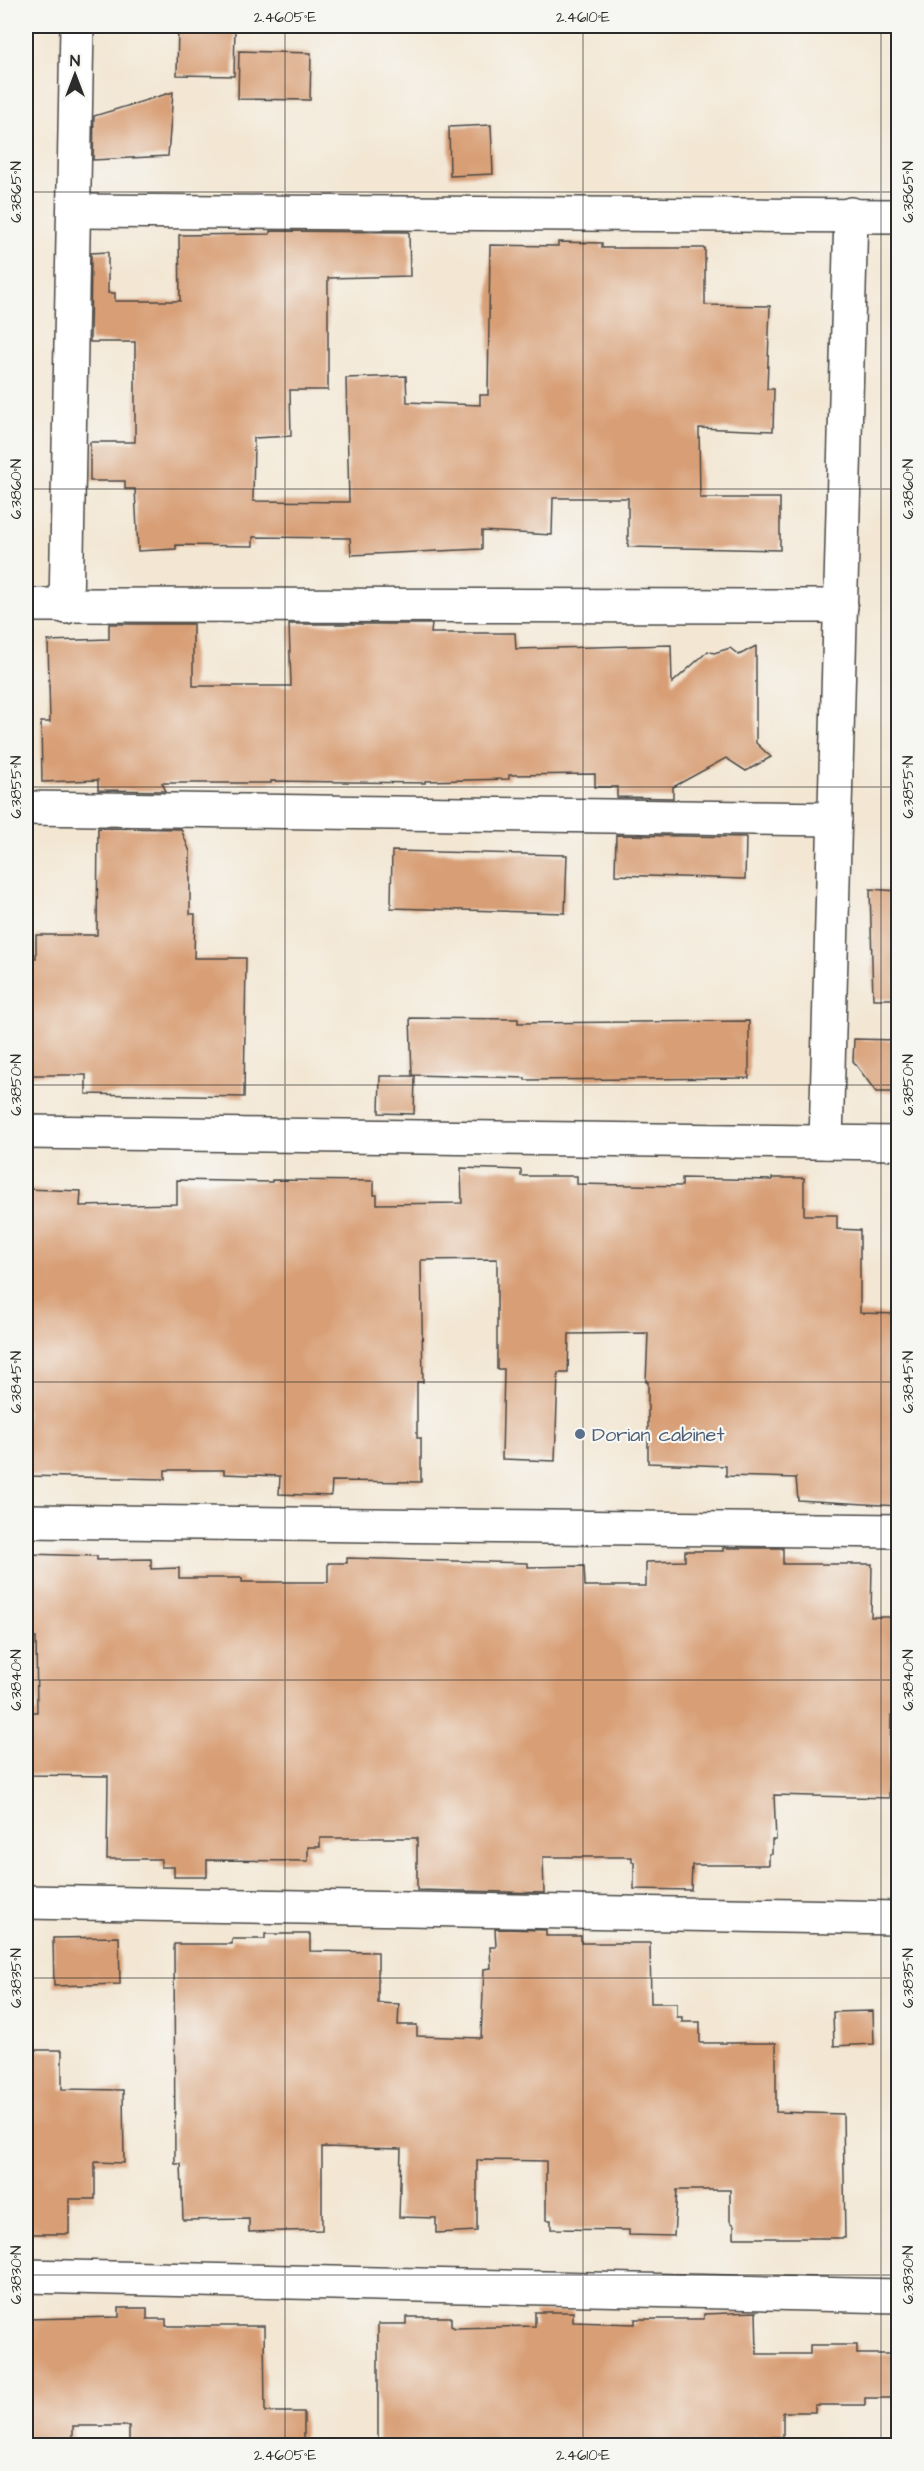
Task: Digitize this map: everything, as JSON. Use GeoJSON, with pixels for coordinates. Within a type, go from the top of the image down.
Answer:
{"type":"FeatureCollection","features":[{"type":"Feature","properties":{"kind":"street"},"geometry":{"type":"LineString","coordinates":[[66,607],[77,26]]}},
{"type":"Feature","properties":{"kind":"street"},"geometry":{"type":"LineString","coordinates":[[74,211],[898,216]]}},
{"type":"Feature","properties":{"kind":"street"},"geometry":{"type":"LineString","coordinates":[[826,1142],[851,214]]}},
{"type":"Feature","properties":{"kind":"street"},"geometry":{"type":"LineString","coordinates":[[26,605],[66,607],[841,606]]}},
{"type":"Feature","properties":{"kind":"street"},"geometry":{"type":"LineString","coordinates":[[26,808],[835,819]]}},
{"type":"Feature","properties":{"kind":"street"},"geometry":{"type":"LineString","coordinates":[[26,1132],[898,1143]]}},
{"type":"Feature","properties":{"kind":"street"},"geometry":{"type":"LineString","coordinates":[[26,1521],[898,1531]]}},
{"type":"Feature","properties":{"kind":"street"},"geometry":{"type":"LineString","coordinates":[[26,1902],[898,1918]]}},
{"type":"Feature","properties":{"kind":"street"},"geometry":{"type":"LineString","coordinates":[[26,2276],[898,2296]]}},
{"type":"Feature","properties":{"kind":"building"},"geometry":{"type":"Polygon","coordinates":[[[178,26],[235,26],[234,76],[177,75],[178,26]]]}},
{"type":"Feature","properties":{"kind":"building"},"geometry":{"type":"Polygon","coordinates":[[[239,51],[311,53],[310,100],[238,99],[239,51]]]}},
{"type":"Feature","properties":{"kind":"building"},"geometry":{"type":"Polygon","coordinates":[[[173,92],[168,156],[93,160],[94,116],[173,92]]]}},
{"type":"Feature","properties":{"kind":"building"},"geometry":{"type":"Polygon","coordinates":[[[491,125],[493,174],[450,176],[449,127],[491,125]]]}},
{"type":"Feature","properties":{"kind":"building"},"geometry":{"type":"Polygon","coordinates":[[[270,231],[409,232],[410,276],[328,278],[328,390],[290,390],[291,436],[254,438],[253,501],[349,502],[346,378],[406,376],[407,402],[480,405],[480,395],[488,395],[490,245],[558,246],[558,242],[602,243],[602,248],[705,248],[705,305],[770,306],[767,389],[774,389],[773,431],[699,428],[700,498],[780,498],[780,550],[628,547],[628,498],[553,498],[552,535],[482,531],[482,549],[351,555],[350,538],[253,537],[253,546],[176,545],[176,549],[138,551],[135,489],[125,489],[125,481],[90,481],[90,442],[135,442],[135,342],[90,342],[91,253],[108,252],[108,293],[115,293],[115,301],[180,301],[179,235],[270,234],[270,231]]]}},
{"type":"Feature","properties":{"kind":"building"},"geometry":{"type":"Polygon","coordinates":[[[109,624],[193,624],[193,686],[291,686],[289,624],[432,624],[431,633],[515,633],[516,649],[671,645],[672,683],[708,651],[714,653],[730,648],[739,655],[756,646],[756,743],[771,757],[746,771],[726,758],[673,787],[673,798],[617,797],[617,787],[595,787],[595,774],[509,775],[509,779],[425,781],[425,783],[271,781],[271,783],[162,783],[166,791],[98,790],[98,780],[42,782],[41,722],[50,722],[48,641],[109,639],[109,624]]]}},
{"type":"Feature","properties":{"kind":"building"},"geometry":{"type":"Polygon","coordinates":[[[98,828],[181,829],[190,852],[190,914],[195,914],[194,958],[246,958],[244,1097],[86,1094],[86,1075],[26,1075],[26,995],[31,995],[31,958],[36,958],[36,935],[97,935],[98,828]]]}},
{"type":"Feature","properties":{"kind":"building"},"geometry":{"type":"Polygon","coordinates":[[[616,835],[746,837],[745,879],[615,875],[616,835]]]}},
{"type":"Feature","properties":{"kind":"building"},"geometry":{"type":"Polygon","coordinates":[[[392,851],[567,855],[565,913],[391,908],[392,851]]]}},
{"type":"Feature","properties":{"kind":"building"},"geometry":{"type":"Polygon","coordinates":[[[870,889],[898,891],[898,999],[873,999],[870,889]]]}},
{"type":"Feature","properties":{"kind":"building"},"geometry":{"type":"Polygon","coordinates":[[[410,1018],[518,1019],[518,1023],[749,1021],[749,1078],[525,1080],[525,1078],[412,1075],[410,1018]]]}},
{"type":"Feature","properties":{"kind":"building"},"geometry":{"type":"Polygon","coordinates":[[[854,1039],[898,1040],[898,1092],[876,1092],[853,1061],[854,1039]]]}},
{"type":"Feature","properties":{"kind":"building"},"geometry":{"type":"Polygon","coordinates":[[[380,1076],[415,1076],[414,1114],[379,1113],[380,1076]]]}},
{"type":"Feature","properties":{"kind":"building"},"geometry":{"type":"Polygon","coordinates":[[[461,1168],[521,1170],[521,1176],[577,1176],[577,1184],[682,1186],[682,1178],[772,1180],[772,1178],[804,1178],[804,1215],[837,1215],[837,1229],[860,1230],[860,1313],[898,1314],[898,1506],[798,1500],[796,1478],[726,1476],[726,1466],[648,1463],[648,1382],[646,1382],[648,1333],[569,1334],[568,1373],[558,1373],[555,1461],[502,1459],[504,1369],[497,1369],[497,1259],[421,1260],[423,1382],[417,1382],[417,1438],[421,1438],[421,1482],[332,1481],[331,1496],[279,1494],[280,1476],[224,1474],[224,1470],[165,1470],[165,1479],[26,1476],[26,1189],[81,1191],[80,1206],[177,1204],[177,1180],[374,1181],[374,1195],[377,1195],[377,1204],[462,1203],[461,1168]]]}},
{"type":"Feature","properties":{"kind":"building"},"geometry":{"type":"Polygon","coordinates":[[[723,1548],[783,1548],[783,1564],[872,1564],[871,1617],[898,1617],[898,1715],[891,1715],[889,1798],[774,1795],[776,1840],[772,1840],[769,1865],[692,1865],[691,1890],[634,1889],[632,1857],[543,1857],[544,1893],[417,1890],[417,1838],[320,1838],[320,1847],[308,1847],[308,1861],[207,1860],[207,1877],[174,1877],[174,1867],[161,1867],[161,1859],[107,1859],[108,1776],[26,1775],[26,1712],[37,1712],[36,1638],[27,1638],[27,1554],[97,1556],[97,1560],[151,1559],[151,1569],[179,1568],[179,1578],[242,1578],[242,1582],[328,1582],[328,1563],[347,1563],[347,1558],[528,1563],[528,1567],[584,1566],[585,1586],[646,1586],[646,1562],[685,1561],[685,1551],[723,1551],[723,1548]]]}},
{"type":"Feature","properties":{"kind":"building"},"geometry":{"type":"Polygon","coordinates":[[[495,1929],[546,1930],[546,1936],[581,1936],[581,1943],[650,1943],[651,2003],[677,2003],[677,2017],[682,2017],[682,2022],[700,2022],[700,2043],[776,2043],[776,2112],[843,2114],[845,2238],[734,2238],[734,2225],[730,2221],[730,2190],[677,2190],[674,2236],[629,2235],[629,2230],[551,2229],[551,2220],[546,2220],[546,2161],[477,2160],[477,2231],[436,2233],[436,2218],[399,2217],[401,2149],[322,2147],[322,2230],[249,2232],[249,2219],[183,2220],[181,2164],[175,2164],[174,1944],[232,1944],[232,1939],[265,1939],[265,1934],[310,1934],[310,1951],[378,1952],[378,2003],[399,2004],[398,2025],[417,2025],[417,2036],[481,2038],[484,1969],[491,1968],[490,1947],[496,1947],[495,1929]]]}},
{"type":"Feature","properties":{"kind":"building"},"geometry":{"type":"Polygon","coordinates":[[[119,1937],[120,1984],[54,1986],[53,1938],[119,1937]]]}},
{"type":"Feature","properties":{"kind":"building"},"geometry":{"type":"Polygon","coordinates":[[[873,2011],[874,2044],[834,2046],[833,2012],[873,2011]]]}},
{"type":"Feature","properties":{"kind":"building"},"geometry":{"type":"Polygon","coordinates":[[[26,2050],[62,2050],[62,2089],[123,2090],[124,2163],[95,2162],[95,2199],[69,2199],[69,2234],[26,2234],[26,2050]]]}},
{"type":"Feature","properties":{"kind":"building"},"geometry":{"type":"Polygon","coordinates":[[[119,2308],[147,2308],[147,2319],[166,2319],[166,2326],[264,2326],[265,2412],[304,2412],[304,2445],[129,2445],[129,2426],[73,2426],[73,2445],[26,2445],[26,2319],[119,2317],[119,2308]]]}},
{"type":"Feature","properties":{"kind":"building"},"geometry":{"type":"Polygon","coordinates":[[[535,2312],[573,2312],[573,2322],[635,2324],[635,2319],[704,2319],[704,2314],[756,2312],[757,2354],[810,2354],[810,2345],[857,2345],[857,2354],[897,2354],[898,2398],[865,2398],[865,2405],[815,2405],[815,2412],[783,2412],[783,2437],[754,2437],[754,2445],[605,2442],[605,2445],[378,2445],[378,2324],[406,2324],[406,2317],[451,2317],[451,2326],[455,2328],[535,2326],[535,2312]]]}},
{"type":"Feature","properties":{"kind":"place","name":"Dorian cabinet"},"geometry":{"type":"Point","coordinates":[580,1434]}}]}
